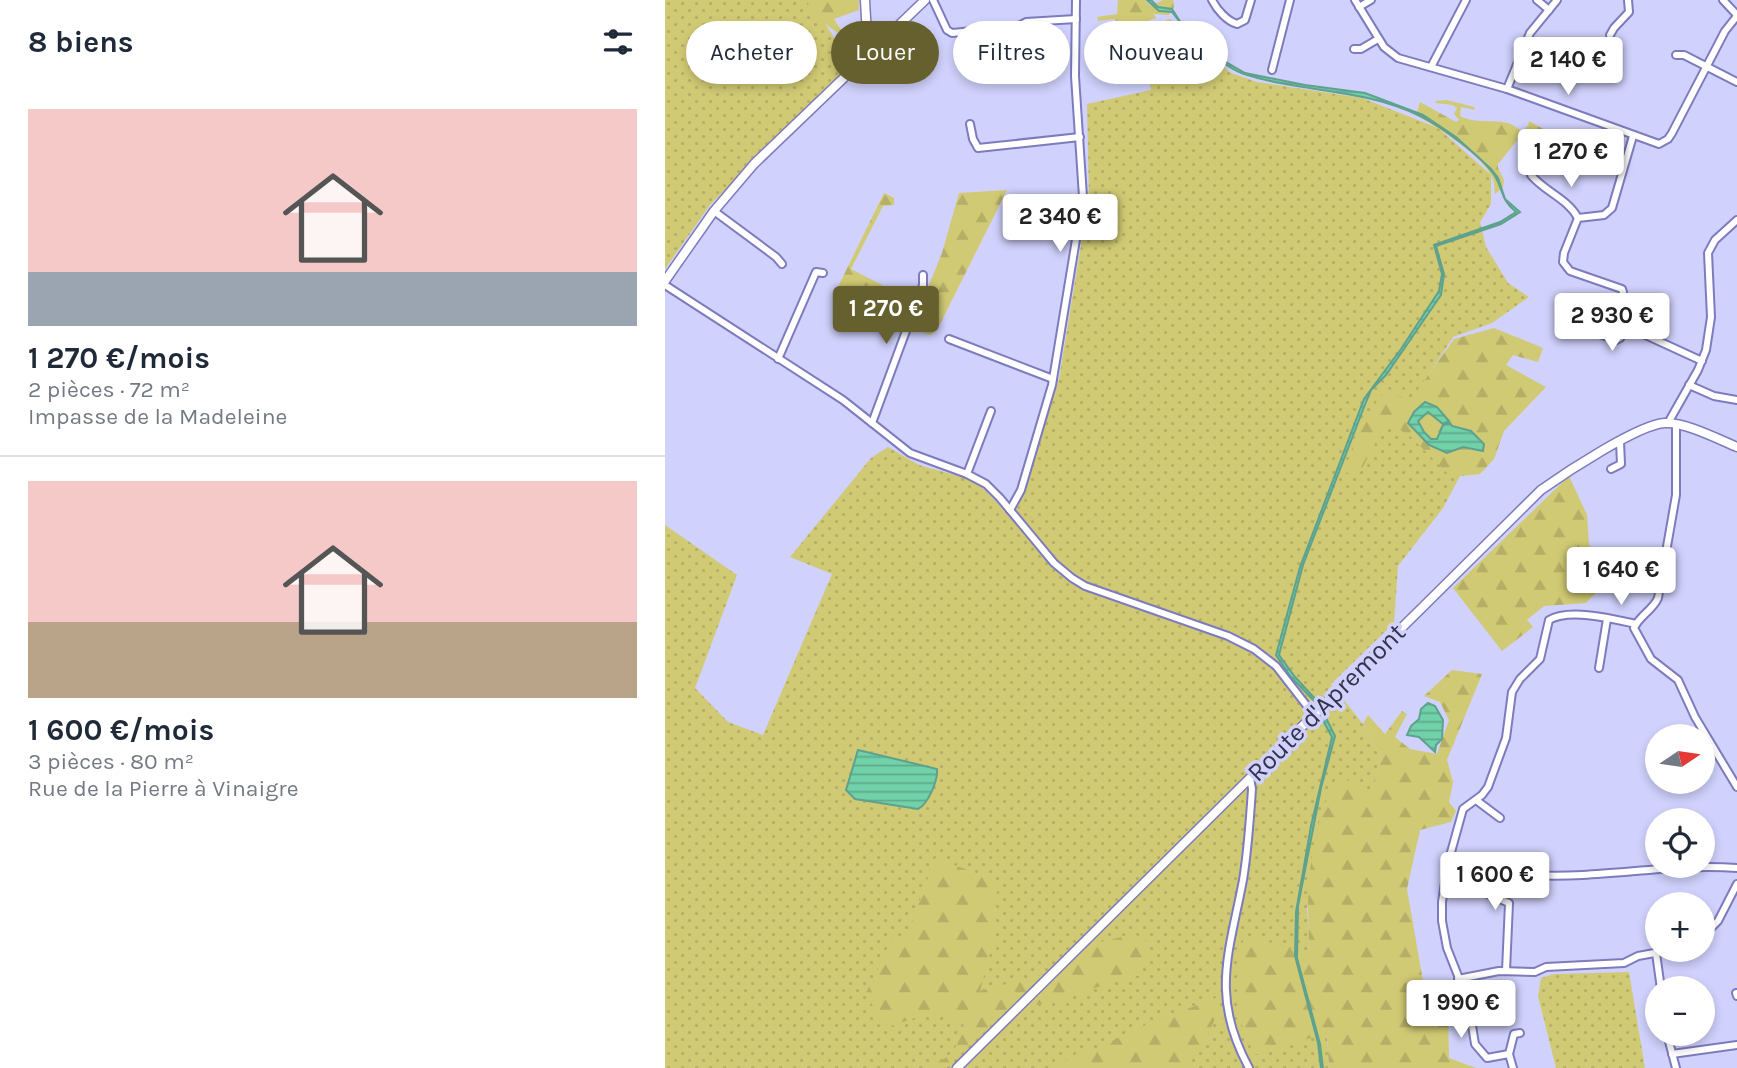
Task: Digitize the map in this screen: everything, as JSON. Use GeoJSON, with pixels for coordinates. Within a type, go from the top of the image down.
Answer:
{"type":"FeatureCollection","features":[{"type":"Feature","properties":{"kind":"street"},"geometry":{"type":"LineString","coordinates":[[865,0],[867,21]]}},
{"type":"Feature","properties":{"kind":"street"},"geometry":{"type":"LineString","coordinates":[[903,21],[925,0]]}},
{"type":"Feature","properties":{"kind":"street"},"geometry":{"type":"LineString","coordinates":[[933,0],[947,30],[952,33],[1017,27],[1026,22],[1076,19]]}},
{"type":"Feature","properties":{"kind":"street"},"geometry":{"type":"LineString","coordinates":[[1010,510],[1021,490],[1053,379],[1083,197],[1075,76],[1076,0]]}},
{"type":"Feature","properties":{"kind":"street"},"geometry":{"type":"LineString","coordinates":[[1212,0],[1217,9],[1237,24],[1245,20],[1251,0]]}},
{"type":"Feature","properties":{"kind":"street"},"geometry":{"type":"LineString","coordinates":[[1272,70],[1290,0]]}},
{"type":"Feature","properties":{"kind":"street"},"geometry":{"type":"LineString","coordinates":[[1371,0],[1357,3],[1378,38],[1392,55],[1507,89],[1654,144],[1668,139],[1725,31],[1737,15],[1723,0]]}},
{"type":"Feature","properties":{"kind":"street"},"geometry":{"type":"LineString","coordinates":[[1431,67],[1466,0]]}},
{"type":"Feature","properties":{"kind":"street"},"geometry":{"type":"LineString","coordinates":[[1537,0],[1549,10]]}},
{"type":"Feature","properties":{"kind":"street"},"geometry":{"type":"LineString","coordinates":[[1507,89],[1530,33],[1557,0]]}},
{"type":"Feature","properties":{"kind":"street"},"geometry":{"type":"LineString","coordinates":[[1610,35],[1629,12],[1628,0]]}},
{"type":"Feature","properties":{"kind":"street"},"geometry":{"type":"LineString","coordinates":[[1355,49],[1361,49],[1378,38]]}},
{"type":"Feature","properties":{"kind":"street"},"geometry":{"type":"LineString","coordinates":[[1676,55],[1683,55],[1737,82]]}},
{"type":"Feature","properties":{"kind":"street"},"geometry":{"type":"LineString","coordinates":[[838,84],[754,164],[714,211],[665,283],[843,400],[910,453],[967,474],[993,490],[1054,564],[1072,579],[1085,586],[1228,636],[1254,649],[1276,666],[1314,715]]}},
{"type":"Feature","properties":{"kind":"street"},"geometry":{"type":"LineString","coordinates":[[970,124],[978,148],[1080,137]]}},
{"type":"Feature","properties":{"kind":"street"},"geometry":{"type":"LineString","coordinates":[[1578,218],[1604,215],[1612,208],[1633,136]]}},
{"type":"Feature","properties":{"kind":"street"},"geometry":{"type":"LineString","coordinates":[[1534,171],[1531,174],[1538,183],[1566,202],[1578,218]]}},
{"type":"Feature","properties":{"kind":"street"},"geometry":{"type":"LineString","coordinates":[[714,211],[782,264]]}},
{"type":"Feature","properties":{"kind":"street"},"geometry":{"type":"LineString","coordinates":[[1578,218],[1564,253],[1564,266],[1570,271],[1622,289],[1624,320],[1628,327],[1702,361]]}},
{"type":"Feature","properties":{"kind":"street"},"geometry":{"type":"LineString","coordinates":[[1737,220],[1715,240],[1707,253],[1711,317],[1702,361],[1672,423],[1676,495],[1658,598],[1655,606],[1636,624],[1635,632],[1650,659],[1678,680],[1695,717],[1737,787]]}},
{"type":"Feature","properties":{"kind":"street"},"geometry":{"type":"LineString","coordinates":[[778,359],[816,272],[823,273]]}},
{"type":"Feature","properties":{"kind":"street"},"geometry":{"type":"LineString","coordinates":[[872,423],[923,285],[923,275]]}},
{"type":"Feature","properties":{"kind":"street"},"geometry":{"type":"LineString","coordinates":[[1577,328],[1581,327],[1616,340],[1628,327]]}},
{"type":"Feature","properties":{"kind":"street"},"geometry":{"type":"LineString","coordinates":[[949,339],[1053,379]]}},
{"type":"Feature","properties":{"kind":"street"},"geometry":{"type":"LineString","coordinates":[[1689,385],[1714,396],[1737,400]]}},
{"type":"Feature","properties":{"kind":"street"},"geometry":{"type":"LineString","coordinates":[[967,474],[991,411]]}},
{"type":"Feature","properties":{"kind":"street"},"geometry":{"type":"LineString","coordinates":[[1672,423],[1737,447]]}},
{"type":"Feature","properties":{"kind":"street","name":"Route d'Apremont"},"geometry":{"type":"LineString","coordinates":[[957,1068],[1536,495],[1555,480],[1620,442],[1649,427],[1672,423]]}},
{"type":"Feature","properties":{"kind":"street"},"geometry":{"type":"LineString","coordinates":[[1611,469],[1622,464],[1620,442]]}},
{"type":"Feature","properties":{"kind":"street"},"geometry":{"type":"LineString","coordinates":[[1509,1054],[1487,1058],[1475,1044],[1468,1001],[1447,948],[1442,921],[1446,876],[1459,818],[1463,809],[1476,800],[1487,787],[1506,738],[1514,686],[1540,659],[1549,620],[1559,615],[1636,624]]}},
{"type":"Feature","properties":{"kind":"street"},"geometry":{"type":"LineString","coordinates":[[1599,668],[1607,620]]}},
{"type":"Feature","properties":{"kind":"street"},"geometry":{"type":"LineString","coordinates":[[1249,1068],[1231,1029],[1224,985],[1228,947],[1246,857],[1252,789],[1250,778]]}},
{"type":"Feature","properties":{"kind":"street"},"geometry":{"type":"LineString","coordinates":[[1476,800],[1500,818]]}},
{"type":"Feature","properties":{"kind":"street"},"geometry":{"type":"LineString","coordinates":[[1532,875],[1581,875],[1705,866],[1737,868]]}},
{"type":"Feature","properties":{"kind":"street"},"geometry":{"type":"LineString","coordinates":[[1446,876],[1509,903],[1506,971]]}},
{"type":"Feature","properties":{"kind":"street"},"geometry":{"type":"LineString","coordinates":[[1715,923],[1737,884]]}},
{"type":"Feature","properties":{"kind":"street"},"geometry":{"type":"LineString","coordinates":[[1458,979],[1506,971],[1535,972],[1546,967],[1624,963],[1645,955]]}},
{"type":"Feature","properties":{"kind":"street"},"geometry":{"type":"LineString","coordinates":[[1513,1068],[1509,1054],[1514,1034],[1520,1033]]}},
{"type":"Feature","properties":{"kind":"street"},"geometry":{"type":"LineString","coordinates":[[1672,1054],[1737,1045]]}},
{"type":"Feature","properties":{"kind":"street"},"geometry":{"type":"LineString","coordinates":[[1670,1046],[1676,1068]]}},
{"type":"Feature","properties":{"kind":"green space"},"geometry":{"type":"Polygon","coordinates":[[[665,0],[811,0],[831,33],[831,83],[710,205],[665,269],[665,0]]]}},
{"type":"Feature","properties":{"kind":"green space"},"geometry":{"type":"Polygon","coordinates":[[[807,0],[859,0],[859,10],[834,19],[835,21],[831,21],[831,28],[812,14],[807,0]]]}},
{"type":"Feature","properties":{"kind":"green space"},"geometry":{"type":"Polygon","coordinates":[[[1118,0],[1145,0],[1151,6],[1163,0],[1173,0],[1174,7],[1169,15],[1154,14],[1156,18],[1148,21],[1098,21],[1097,17],[1117,14],[1118,0]]]}},
{"type":"Feature","properties":{"kind":"green space"},"geometry":{"type":"Polygon","coordinates":[[[1228,70],[1257,82],[1362,98],[1438,128],[1491,175],[1491,204],[1480,222],[1486,247],[1508,283],[1529,297],[1492,323],[1453,337],[1400,419],[1460,476],[1443,508],[1398,566],[1394,623],[1331,684],[1363,724],[1381,758],[1372,794],[1307,908],[1310,952],[1327,1033],[1329,1068],[665,1068],[665,525],[737,575],[695,688],[728,722],[763,735],[832,574],[790,557],[871,458],[888,447],[919,465],[976,481],[1008,514],[1017,509],[1059,379],[1089,196],[1087,104],[1151,90],[1150,84],[1228,84],[1228,70]]]}},
{"type":"Feature","properties":{"kind":"green space"},"geometry":{"type":"Polygon","coordinates":[[[1447,100],[1474,107],[1475,110],[1461,107],[1460,116],[1468,119],[1508,123],[1521,131],[1528,126],[1529,121],[1547,131],[1547,137],[1531,129],[1523,133],[1498,164],[1504,180],[1503,187],[1495,194],[1493,179],[1479,159],[1416,115],[1420,102],[1456,122],[1459,120],[1454,114],[1457,108],[1435,101],[1447,100]]]}},
{"type":"Feature","properties":{"kind":"green space"},"geometry":{"type":"Polygon","coordinates":[[[1007,190],[941,322],[931,335],[919,331],[913,324],[942,253],[959,193],[1007,190]]]}},
{"type":"Feature","properties":{"kind":"green space"},"geometry":{"type":"Polygon","coordinates":[[[884,193],[894,198],[894,205],[883,206],[851,269],[913,301],[908,314],[896,311],[888,313],[889,323],[880,324],[869,303],[861,302],[857,312],[848,301],[834,295],[884,193]]]}},
{"type":"Feature","properties":{"kind":"green space"},"geometry":{"type":"Polygon","coordinates":[[[1494,328],[1543,348],[1538,362],[1513,355],[1506,365],[1546,387],[1504,431],[1494,459],[1480,474],[1451,477],[1408,434],[1386,423],[1358,476],[1345,472],[1358,427],[1387,388],[1409,402],[1454,339],[1494,328]]]}},
{"type":"Feature","properties":{"kind":"green space"},"geometry":{"type":"Polygon","coordinates":[[[1569,476],[1587,515],[1589,544],[1609,579],[1586,603],[1544,606],[1527,620],[1533,627],[1502,651],[1453,588],[1569,476]]]}},
{"type":"Feature","properties":{"kind":"green space"},"geometry":{"type":"Polygon","coordinates":[[[1452,670],[1482,674],[1447,760],[1453,782],[1449,802],[1456,811],[1451,822],[1420,830],[1407,889],[1424,987],[1448,1007],[1449,1058],[1476,1068],[1329,1068],[1327,1033],[1254,1055],[1241,1023],[1237,968],[1244,936],[1310,952],[1308,906],[1311,861],[1328,796],[1338,775],[1372,793],[1381,758],[1363,724],[1368,715],[1385,734],[1402,711],[1407,714],[1395,737],[1410,749],[1437,754],[1449,720],[1440,702],[1424,696],[1452,670]]]}},
{"type":"Feature","properties":{"kind":"green space"},"geometry":{"type":"Polygon","coordinates":[[[935,858],[998,881],[992,945],[980,991],[1045,974],[946,1068],[924,1068],[941,1061],[952,1052],[964,1023],[929,1013],[891,1026],[876,1024],[874,1007],[865,995],[892,940],[907,936],[935,858]]]}},
{"type":"Feature","properties":{"kind":"green space"},"geometry":{"type":"Polygon","coordinates":[[[1135,934],[1150,944],[1140,976],[1130,976],[1066,998],[1027,1007],[1096,943],[1135,934]]]}},
{"type":"Feature","properties":{"kind":"green space"},"geometry":{"type":"Polygon","coordinates":[[[1629,972],[1645,1068],[1556,1068],[1538,996],[1541,978],[1554,974],[1629,972]]]}},
{"type":"Feature","properties":{"kind":"green space"},"geometry":{"type":"Polygon","coordinates":[[[1218,997],[1225,1031],[1215,1019],[1206,1039],[1187,1056],[1197,1068],[1055,1068],[1080,1051],[1091,1051],[1146,1025],[1218,997]]]}},
{"type":"Feature","properties":{"kind":"shaded area"},"geometry":{"type":"Polygon","coordinates":[[[1147,0],[1151,0],[1158,7],[1172,9],[1180,21],[1172,12],[1159,11],[1147,0]]]}},
{"type":"Feature","properties":{"kind":"shaded area"},"geometry":{"type":"Polygon","coordinates":[[[1228,63],[1245,73],[1365,93],[1423,115],[1456,137],[1491,169],[1498,178],[1505,199],[1495,176],[1481,160],[1450,134],[1420,116],[1377,100],[1288,85],[1244,74],[1228,63]]]}},
{"type":"Feature","properties":{"kind":"shaded area"},"geometry":{"type":"Polygon","coordinates":[[[1505,199],[1520,212],[1501,224],[1436,246],[1444,274],[1441,295],[1386,375],[1371,390],[1303,565],[1279,655],[1318,705],[1290,676],[1276,655],[1300,567],[1364,399],[1439,291],[1442,274],[1434,245],[1500,222],[1516,212],[1505,199]]]}},
{"type":"Feature","properties":{"kind":"shaded area"},"geometry":{"type":"Polygon","coordinates":[[[1425,402],[1437,407],[1449,421],[1443,424],[1428,412],[1418,421],[1431,439],[1437,439],[1443,425],[1450,423],[1471,431],[1484,444],[1483,451],[1463,447],[1447,453],[1429,445],[1408,423],[1414,412],[1425,402]]]}},
{"type":"Feature","properties":{"kind":"shaded area"},"geometry":{"type":"Polygon","coordinates":[[[1428,703],[1435,706],[1443,720],[1442,739],[1436,745],[1435,752],[1419,737],[1407,735],[1411,726],[1419,719],[1421,709],[1428,703]]]}},
{"type":"Feature","properties":{"kind":"shaded area"},"geometry":{"type":"Polygon","coordinates":[[[1323,712],[1335,736],[1321,788],[1298,906],[1297,958],[1320,1044],[1321,1068],[1318,1043],[1295,956],[1296,912],[1311,826],[1332,737],[1320,715],[1323,712]]]}},
{"type":"Feature","properties":{"kind":"shaded area"},"geometry":{"type":"Polygon","coordinates":[[[858,750],[937,769],[929,797],[918,809],[855,799],[846,790],[858,750]]]}}]}
